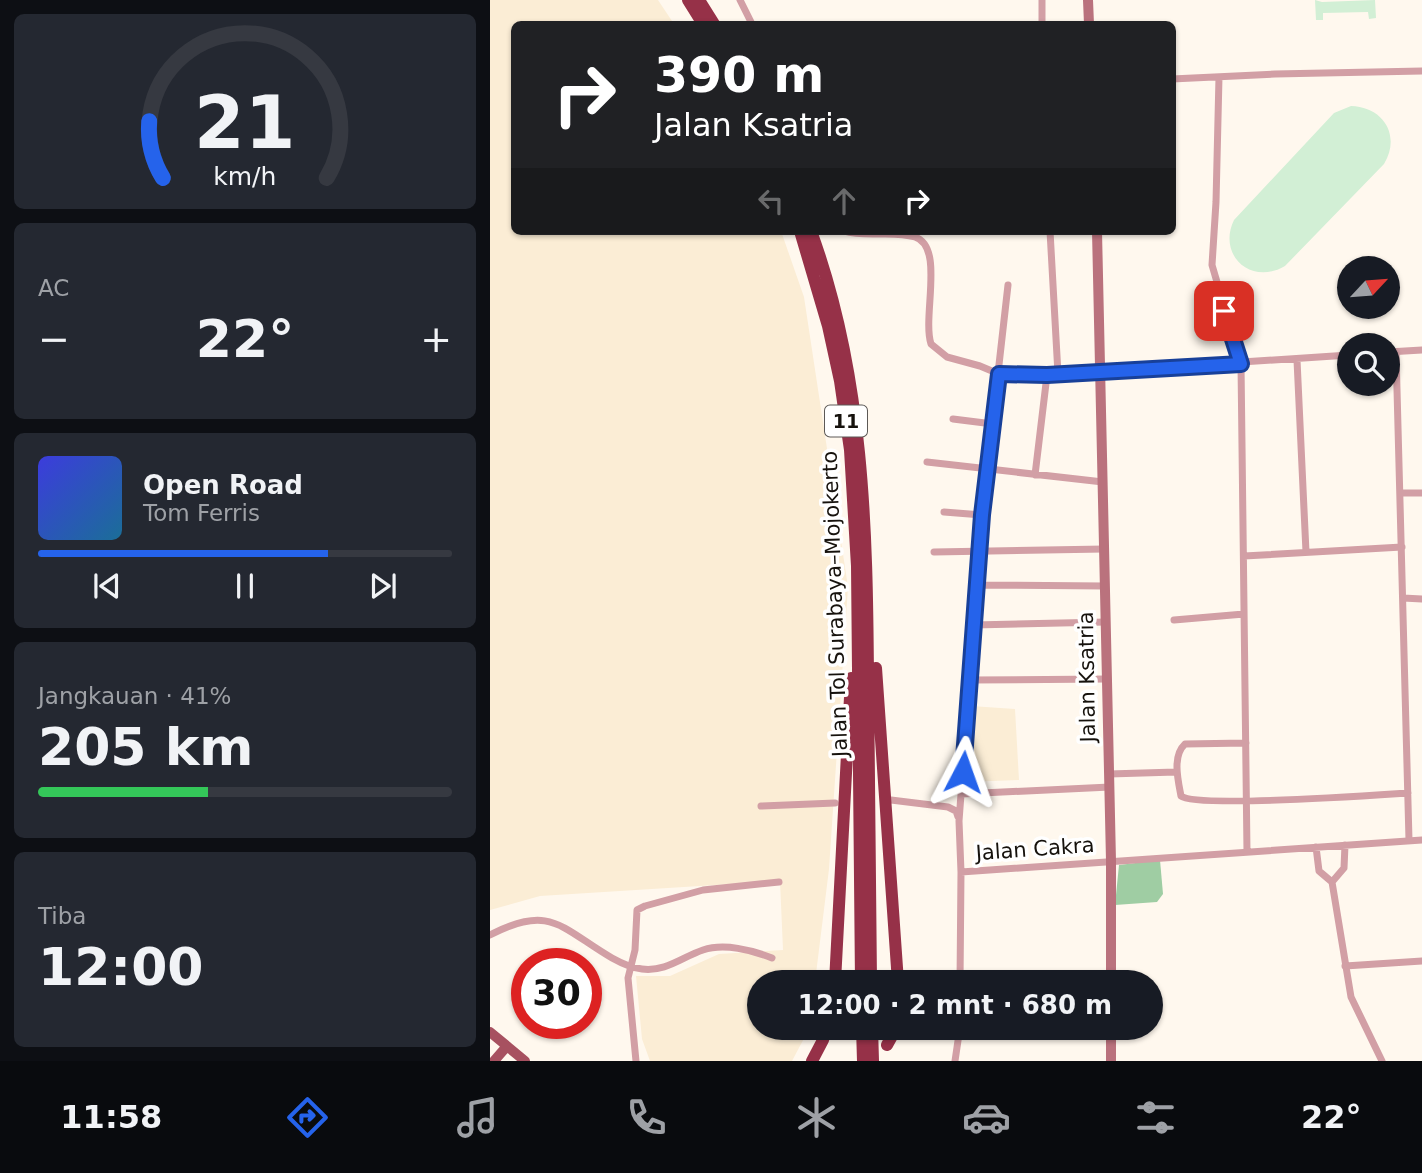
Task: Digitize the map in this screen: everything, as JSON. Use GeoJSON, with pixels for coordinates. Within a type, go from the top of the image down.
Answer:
{"type":"FeatureCollection","features":[{"type":"Feature","properties":{"kind":"highway"},"geometry":{"type":"LineString","coordinates":[[688,0],[701,21]]}},
{"type":"Feature","properties":{"kind":"highway"},"geometry":{"type":"LineString","coordinates":[[699,0],[712,21]]}},
{"type":"Feature","properties":{"kind":"highway","name":"Jalan Tol Surabaya–Mojokerto"},"geometry":{"type":"LineString","coordinates":[[801,235],[828,326],[840,381],[850,450],[858,617],[861,970]]}},
{"type":"Feature","properties":{"kind":"highway","name":"Jalan Tol Surabaya–Mojokerto"},"geometry":{"type":"LineString","coordinates":[[812,235],[838,322],[855,411],[863,481],[868,594],[871,970]]}},
{"type":"Feature","properties":{"kind":"highway"},"geometry":{"type":"LineString","coordinates":[[868,594],[885,778],[897,970]]}},
{"type":"Feature","properties":{"kind":"highway"},"geometry":{"type":"LineString","coordinates":[[836,970],[849,700],[858,617]]}},
{"type":"Feature","properties":{"kind":"highway"},"geometry":{"type":"LineString","coordinates":[[812,1061],[823,1040]]}},
{"type":"Feature","properties":{"kind":"highway"},"geometry":{"type":"LineString","coordinates":[[862,1040],[863,1061]]}},
{"type":"Feature","properties":{"kind":"highway"},"geometry":{"type":"LineString","coordinates":[[872,1040],[873,1061]]}},
{"type":"Feature","properties":{"kind":"highway"},"geometry":{"type":"LineString","coordinates":[[887,1045],[890,1040]]}},
{"type":"Feature","properties":{"kind":"main road"},"geometry":{"type":"LineString","coordinates":[[490,1032],[525,1061]]}},
{"type":"Feature","properties":{"kind":"main road"},"geometry":{"type":"LineString","coordinates":[[494,1061],[507,1046]]}},
{"type":"Feature","properties":{"kind":"street"},"geometry":{"type":"LineString","coordinates":[[740,0],[750,21]]}},
{"type":"Feature","properties":{"kind":"street"},"geometry":{"type":"LineString","coordinates":[[1042,0],[1042,21]]}},
{"type":"Feature","properties":{"kind":"street"},"geometry":{"type":"LineString","coordinates":[[1088,0],[1089,21]]}},
{"type":"Feature","properties":{"kind":"street"},"geometry":{"type":"LineString","coordinates":[[1176,79],[1422,71]]}},
{"type":"Feature","properties":{"kind":"street"},"geometry":{"type":"LineString","coordinates":[[1219,78],[1212,265],[1241,364],[1247,852]]}},
{"type":"Feature","properties":{"kind":"street"},"geometry":{"type":"LineString","coordinates":[[906,235],[919,239],[926,245],[931,264],[927,320],[931,344],[947,356],[999,374],[1047,375],[1337,356]]}},
{"type":"Feature","properties":{"kind":"street"},"geometry":{"type":"LineString","coordinates":[[1050,235],[1058,374]]}},
{"type":"Feature","properties":{"kind":"street","name":"Jalan Ksatria"},"geometry":{"type":"LineString","coordinates":[[1097,235],[1110,787],[1111,970]]}},
{"type":"Feature","properties":{"kind":"street"},"geometry":{"type":"LineString","coordinates":[[960,970],[959,821],[986,470],[1008,285]]}},
{"type":"Feature","properties":{"kind":"street"},"geometry":{"type":"LineString","coordinates":[[1400,351],[1422,350]]}},
{"type":"Feature","properties":{"kind":"street"},"geometry":{"type":"LineString","coordinates":[[1297,359],[1306,552]]}},
{"type":"Feature","properties":{"kind":"street"},"geometry":{"type":"LineString","coordinates":[[1035,475],[1047,375]]}},
{"type":"Feature","properties":{"kind":"street"},"geometry":{"type":"LineString","coordinates":[[1394,396],[1402,547],[1409,841]]}},
{"type":"Feature","properties":{"kind":"street"},"geometry":{"type":"LineString","coordinates":[[953,419],[993,424]]}},
{"type":"Feature","properties":{"kind":"street"},"geometry":{"type":"LineString","coordinates":[[927,462],[1103,482]]}},
{"type":"Feature","properties":{"kind":"street"},"geometry":{"type":"LineString","coordinates":[[1400,493],[1422,493]]}},
{"type":"Feature","properties":{"kind":"street"},"geometry":{"type":"LineString","coordinates":[[944,512],[982,515]]}},
{"type":"Feature","properties":{"kind":"street"},"geometry":{"type":"LineString","coordinates":[[1244,556],[1402,547]]}},
{"type":"Feature","properties":{"kind":"street"},"geometry":{"type":"LineString","coordinates":[[934,552],[1104,549]]}},
{"type":"Feature","properties":{"kind":"street"},"geometry":{"type":"LineString","coordinates":[[976,585],[1105,586]]}},
{"type":"Feature","properties":{"kind":"street"},"geometry":{"type":"LineString","coordinates":[[1403,598],[1422,599]]}},
{"type":"Feature","properties":{"kind":"street"},"geometry":{"type":"LineString","coordinates":[[1174,620],[1244,614]]}},
{"type":"Feature","properties":{"kind":"street"},"geometry":{"type":"LineString","coordinates":[[973,625],[1106,622]]}},
{"type":"Feature","properties":{"kind":"street"},"geometry":{"type":"LineString","coordinates":[[971,680],[1106,679]]}},
{"type":"Feature","properties":{"kind":"street"},"geometry":{"type":"LineString","coordinates":[[1246,743],[1185,744],[1180,748],[1176,772],[1181,796],[1185,799],[1246,801],[1408,793]]}},
{"type":"Feature","properties":{"kind":"street"},"geometry":{"type":"LineString","coordinates":[[1109,774],[1176,772]]}},
{"type":"Feature","properties":{"kind":"street"},"geometry":{"type":"LineString","coordinates":[[961,794],[1110,787]]}},
{"type":"Feature","properties":{"kind":"street"},"geometry":{"type":"LineString","coordinates":[[891,800],[948,807],[956,811],[959,821]]}},
{"type":"Feature","properties":{"kind":"street"},"geometry":{"type":"LineString","coordinates":[[761,806],[835,803]]}},
{"type":"Feature","properties":{"kind":"street","name":"Jalan Cakra"},"geometry":{"type":"LineString","coordinates":[[961,872],[1422,839]]}},
{"type":"Feature","properties":{"kind":"street"},"geometry":{"type":"LineString","coordinates":[[1332,882],[1344,868],[1345,845]]}},
{"type":"Feature","properties":{"kind":"street"},"geometry":{"type":"LineString","coordinates":[[1315,847],[1319,871],[1332,882],[1345,966],[1355,1008],[1381,1061]]}},
{"type":"Feature","properties":{"kind":"street"},"geometry":{"type":"LineString","coordinates":[[636,1061],[628,978],[635,950],[636,915],[640,908],[703,890],[779,882]]}},
{"type":"Feature","properties":{"kind":"street"},"geometry":{"type":"LineString","coordinates":[[490,935],[529,920],[551,921],[631,967],[657,969],[713,947],[758,952],[772,958]]}},
{"type":"Feature","properties":{"kind":"street"},"geometry":{"type":"LineString","coordinates":[[1345,966],[1422,961]]}},
{"type":"Feature","properties":{"kind":"street"},"geometry":{"type":"LineString","coordinates":[[955,1061],[958,1040]]}},
{"type":"Feature","properties":{"kind":"street"},"geometry":{"type":"LineString","coordinates":[[1111,1040],[1111,1061]]}},
{"type":"Feature","properties":{"kind":"shaded area"},"geometry":{"type":"Polygon","coordinates":[[[490,0],[658,0],[672,21],[511,21],[511,235],[782,235],[804,297],[848,587],[829,869],[816,970],[747,970],[747,1040],[803,1040],[792,1061],[650,1061],[642,1039],[636,976],[670,976],[719,954],[783,950],[780,881],[540,896],[490,910],[490,0]]]}},
{"type":"Feature","properties":{"kind":"shaded area"},"geometry":{"type":"Polygon","coordinates":[[[971,706],[1015,709],[1019,780],[966,782],[971,706]]]}},
{"type":"Feature","properties":{"kind":"green space"},"geometry":{"type":"Polygon","coordinates":[[[1315,0],[1375,0],[1376,18],[1369,19],[1368,12],[1323,13],[1323,20],[1316,20],[1315,0]]]}},
{"type":"Feature","properties":{"kind":"green space"},"geometry":{"type":"Polygon","coordinates":[[[1351,106],[1372,112],[1386,125],[1391,143],[1384,164],[1285,266],[1260,272],[1240,264],[1230,245],[1234,220],[1334,113],[1351,106]]]}},
{"type":"Feature","properties":{"kind":"green space"},"geometry":{"type":"Polygon","coordinates":[[[1160,860],[1163,894],[1157,902],[1115,905],[1119,865],[1160,860]]]}},
{"type":"Feature","properties":{"kind":"route"},"geometry":{"type":"LineString","coordinates":[[963,772],[986,470],[999,374],[1047,375],[1241,364],[1224,311]]}}]}
